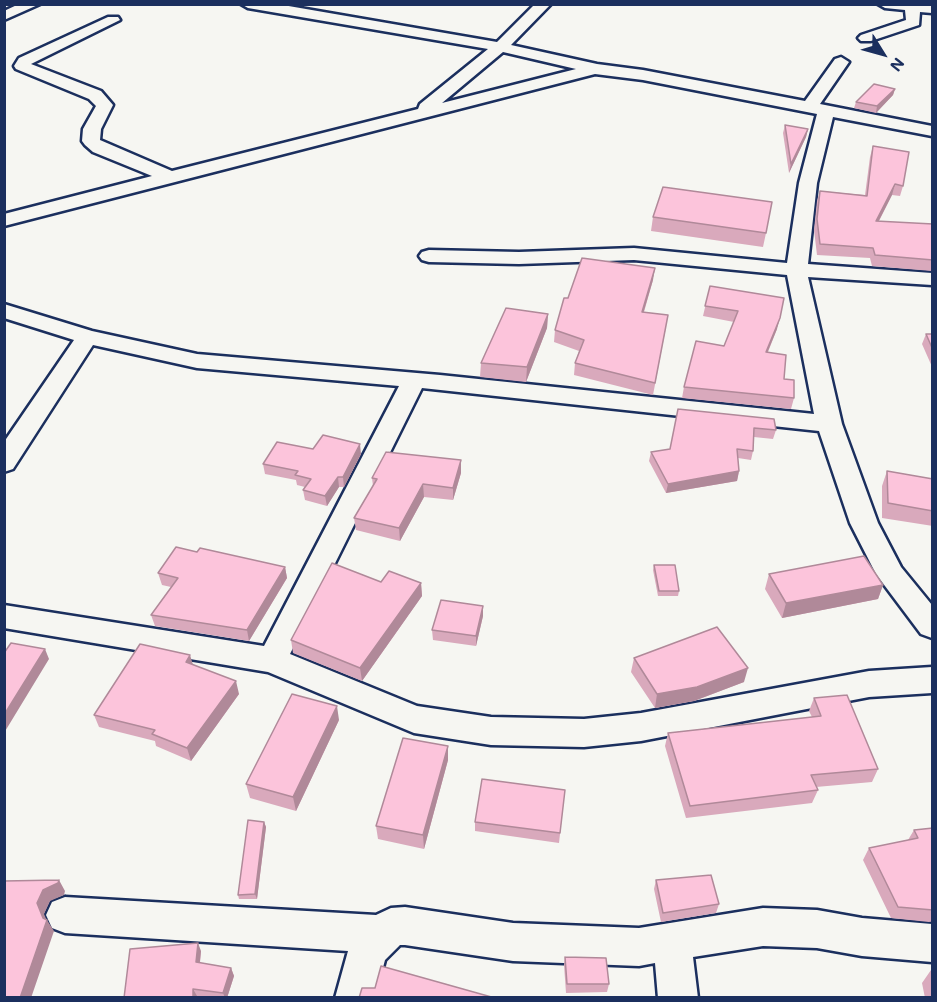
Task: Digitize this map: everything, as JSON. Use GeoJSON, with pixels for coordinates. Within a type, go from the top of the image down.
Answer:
{"type":"FeatureCollection","features":[{"type":"Feature","properties":{"kind":"street"},"geometry":{"type":"LineString","coordinates":[[4,16],[33,4]]}},
{"type":"Feature","properties":{"kind":"street"},"geometry":{"type":"LineString","coordinates":[[248,4],[500,47],[595,69],[615,70],[933,131]]}},
{"type":"Feature","properties":{"kind":"street"},"geometry":{"type":"LineString","coordinates":[[418,114],[500,47],[544,4]]}},
{"type":"Feature","properties":{"kind":"street"},"geometry":{"type":"LineString","coordinates":[[885,4],[933,9]]}},
{"type":"Feature","properties":{"kind":"street"},"geometry":{"type":"LineString","coordinates":[[866,38],[914,22],[912,8]]}},
{"type":"Feature","properties":{"kind":"street"},"geometry":{"type":"LineString","coordinates":[[113,20],[25,61],[22,66],[95,95],[105,105],[92,129],[91,141],[99,148],[172,178]]}},
{"type":"Feature","properties":{"kind":"street"},"geometry":{"type":"LineString","coordinates":[[841,62],[818,110],[797,270],[798,285],[829,424],[864,523],[880,557],[902,590],[933,626]]}},
{"type":"Feature","properties":{"kind":"street"},"geometry":{"type":"LineString","coordinates":[[4,237],[11,218],[595,69]]}},
{"type":"Feature","properties":{"kind":"street"},"geometry":{"type":"LineString","coordinates":[[429,255],[519,258],[634,254],[797,270],[933,279]]}},
{"type":"Feature","properties":{"kind":"street"},"geometry":{"type":"LineString","coordinates":[[4,311],[87,337],[197,361],[414,380],[829,424]]}},
{"type":"Feature","properties":{"kind":"street"},"geometry":{"type":"LineString","coordinates":[[4,463],[87,337]]}},
{"type":"Feature","properties":{"kind":"street"},"geometry":{"type":"LineString","coordinates":[[272,660],[414,380]]}},
{"type":"Feature","properties":{"kind":"street"},"geometry":{"type":"LineString","coordinates":[[4,616],[272,660],[414,719],[490,731],[584,733],[641,727],[868,684],[933,680]]}},
{"type":"Feature","properties":{"kind":"street"},"geometry":{"type":"LineString","coordinates":[[65,915],[381,934]]}},
{"type":"Feature","properties":{"kind":"street"},"geometry":{"type":"LineString","coordinates":[[355,998],[368,949],[381,934],[391,927],[405,926],[513,942],[639,947],[763,927],[816,929],[862,937],[933,943]]}},
{"type":"Feature","properties":{"kind":"street"},"geometry":{"type":"LineString","coordinates":[[672,941],[678,998]]}},
{"type":"Feature","properties":{"kind":"building"},"geometry":{"type":"Polygon","coordinates":[[[874,84],[895,89],[877,106],[856,102],[874,84]]]}},
{"type":"Feature","properties":{"kind":"building"},"geometry":{"type":"Polygon","coordinates":[[[785,125],[808,129],[791,164],[785,125]]]}},
{"type":"Feature","properties":{"kind":"building"},"geometry":{"type":"Polygon","coordinates":[[[873,146],[909,152],[903,186],[895,184],[876,221],[933,224],[933,260],[875,255],[873,248],[820,244],[817,219],[820,191],[867,196],[873,146]]]}},
{"type":"Feature","properties":{"kind":"building"},"geometry":{"type":"Polygon","coordinates":[[[663,187],[772,202],[766,233],[653,217],[663,187]]]}},
{"type":"Feature","properties":{"kind":"building"},"geometry":{"type":"Polygon","coordinates":[[[582,258],[655,268],[642,312],[668,315],[655,383],[575,363],[584,340],[555,330],[564,298],[568,298],[582,258]]]}},
{"type":"Feature","properties":{"kind":"building"},"geometry":{"type":"Polygon","coordinates":[[[710,286],[784,298],[780,318],[766,352],[786,355],[784,379],[794,380],[794,398],[684,387],[696,341],[724,346],[738,311],[705,306],[710,286]]]}},
{"type":"Feature","properties":{"kind":"building"},"geometry":{"type":"Polygon","coordinates":[[[506,308],[548,314],[527,367],[481,363],[506,308]]]}},
{"type":"Feature","properties":{"kind":"building"},"geometry":{"type":"Polygon","coordinates":[[[926,334],[933,334],[933,350],[926,334]]]}},
{"type":"Feature","properties":{"kind":"building"},"geometry":{"type":"Polygon","coordinates":[[[678,409],[774,419],[776,430],[754,428],[753,451],[737,449],[739,471],[668,484],[651,452],[670,449],[678,409]]]}},
{"type":"Feature","properties":{"kind":"building"},"geometry":{"type":"Polygon","coordinates":[[[323,435],[360,444],[343,477],[338,477],[325,496],[303,490],[311,479],[295,475],[298,471],[263,464],[277,442],[313,449],[323,435]]]}},
{"type":"Feature","properties":{"kind":"building"},"geometry":{"type":"Polygon","coordinates":[[[386,452],[461,460],[453,488],[423,484],[399,528],[354,518],[377,479],[372,478],[386,452]]]}},
{"type":"Feature","properties":{"kind":"building"},"geometry":{"type":"Polygon","coordinates":[[[887,471],[933,479],[933,511],[888,503],[887,471]]]}},
{"type":"Feature","properties":{"kind":"building"},"geometry":{"type":"Polygon","coordinates":[[[176,547],[197,552],[200,548],[285,567],[247,630],[151,615],[178,578],[158,573],[176,547]]]}},
{"type":"Feature","properties":{"kind":"building"},"geometry":{"type":"Polygon","coordinates":[[[864,556],[883,585],[786,603],[769,574],[864,556]]]}},
{"type":"Feature","properties":{"kind":"building"},"geometry":{"type":"Polygon","coordinates":[[[332,563],[381,582],[389,571],[421,583],[360,668],[291,640],[332,563]]]}},
{"type":"Feature","properties":{"kind":"building"},"geometry":{"type":"Polygon","coordinates":[[[654,565],[675,565],[679,591],[659,591],[654,565]]]}},
{"type":"Feature","properties":{"kind":"building"},"geometry":{"type":"Polygon","coordinates":[[[441,600],[483,606],[476,636],[432,630],[441,600]]]}},
{"type":"Feature","properties":{"kind":"building"},"geometry":{"type":"Polygon","coordinates":[[[717,627],[748,668],[697,687],[657,694],[634,658],[717,627]]]}},
{"type":"Feature","properties":{"kind":"building"},"geometry":{"type":"Polygon","coordinates":[[[11,643],[45,649],[4,715],[4,653],[11,643]]]}},
{"type":"Feature","properties":{"kind":"building"},"geometry":{"type":"Polygon","coordinates":[[[140,644],[190,655],[186,662],[236,681],[187,748],[152,734],[155,730],[94,715],[140,644]]]}},
{"type":"Feature","properties":{"kind":"building"},"geometry":{"type":"Polygon","coordinates":[[[292,694],[337,706],[293,797],[246,784],[292,694]]]}},
{"type":"Feature","properties":{"kind":"building"},"geometry":{"type":"Polygon","coordinates":[[[847,695],[878,769],[811,775],[818,790],[690,806],[668,733],[821,716],[814,698],[847,695]]]}},
{"type":"Feature","properties":{"kind":"building"},"geometry":{"type":"Polygon","coordinates":[[[403,738],[448,746],[423,835],[376,826],[403,738]]]}},
{"type":"Feature","properties":{"kind":"building"},"geometry":{"type":"Polygon","coordinates":[[[482,779],[565,790],[560,833],[475,822],[482,779]]]}},
{"type":"Feature","properties":{"kind":"building"},"geometry":{"type":"Polygon","coordinates":[[[248,820],[264,822],[255,894],[238,895],[248,820]]]}},
{"type":"Feature","properties":{"kind":"building"},"geometry":{"type":"Polygon","coordinates":[[[933,828],[933,910],[898,907],[869,848],[918,838],[914,830],[933,828]]]}},
{"type":"Feature","properties":{"kind":"building"},"geometry":{"type":"Polygon","coordinates":[[[711,875],[719,904],[663,913],[656,880],[711,875]]]}},
{"type":"Feature","properties":{"kind":"building"},"geometry":{"type":"Polygon","coordinates":[[[59,880],[58,883],[43,890],[37,903],[43,918],[47,920],[20,998],[4,998],[4,881],[59,880]]]}},
{"type":"Feature","properties":{"kind":"building"},"geometry":{"type":"Polygon","coordinates":[[[198,943],[196,962],[231,968],[223,993],[193,989],[193,997],[124,998],[130,949],[198,943]]]}},
{"type":"Feature","properties":{"kind":"building"},"geometry":{"type":"Polygon","coordinates":[[[565,957],[606,958],[609,984],[567,984],[565,957]]]}},
{"type":"Feature","properties":{"kind":"building"},"geometry":{"type":"Polygon","coordinates":[[[381,966],[495,998],[359,998],[362,988],[375,988],[381,966]]]}}]}
